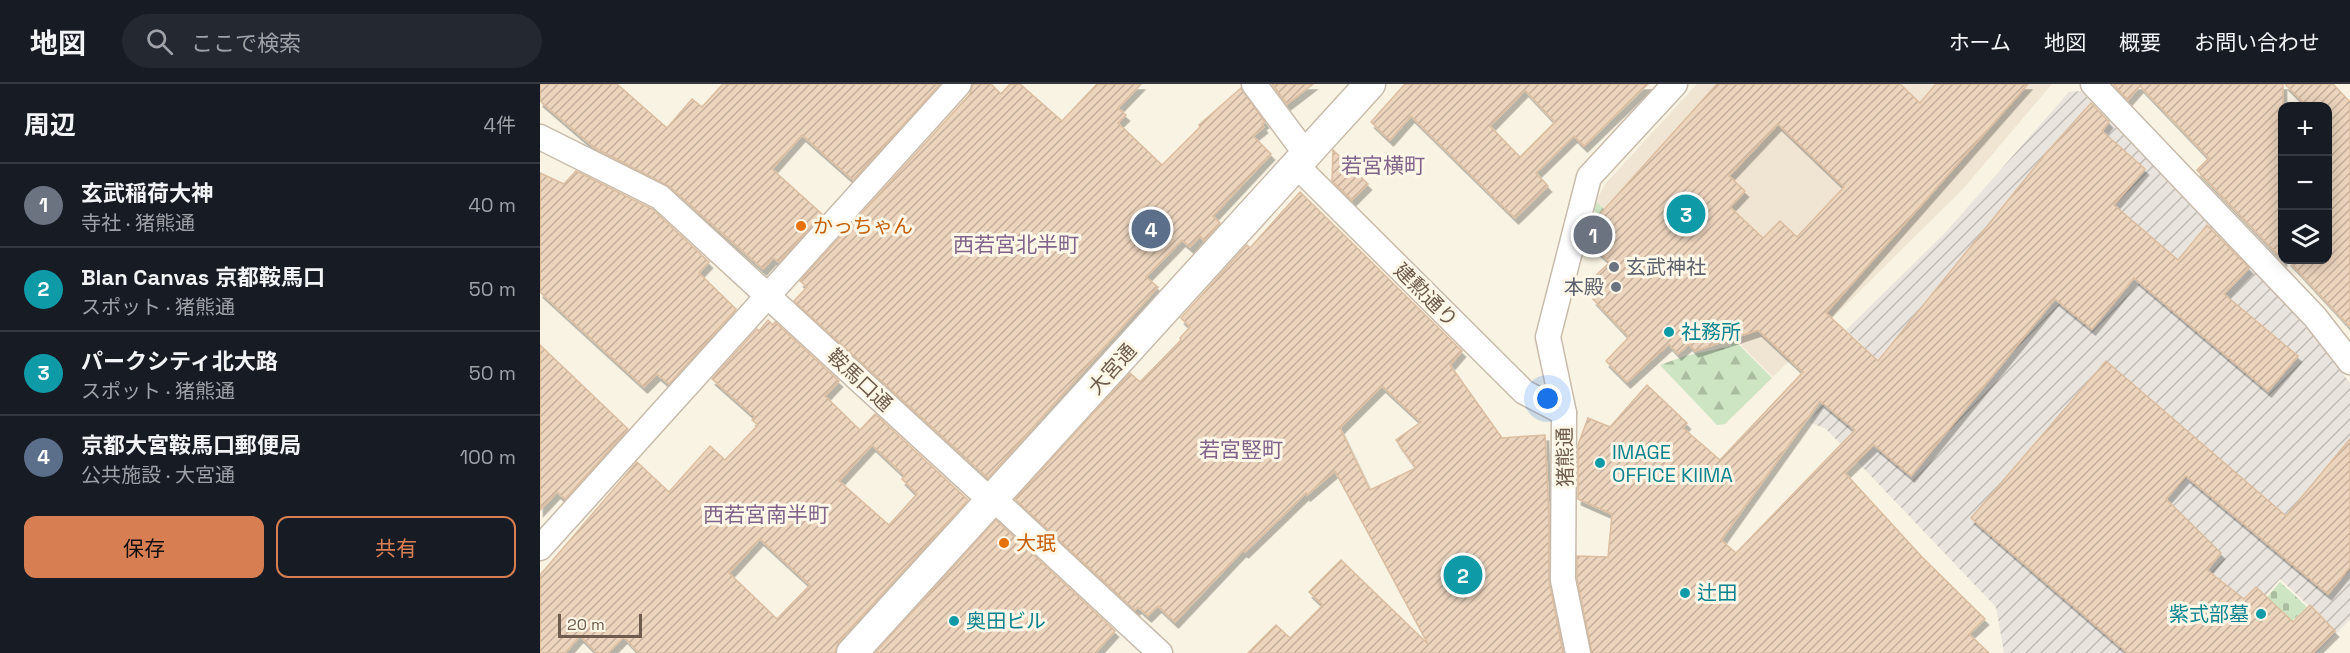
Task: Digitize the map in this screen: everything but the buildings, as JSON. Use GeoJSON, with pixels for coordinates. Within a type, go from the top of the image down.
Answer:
{"type":"FeatureCollection","features":[{"type":"Feature","properties":{"kind":"street"},"geometry":{"type":"LineString","coordinates":[[540,548],[959,84]]}},
{"type":"Feature","properties":{"kind":"street","name":"建勲通り"},"geometry":{"type":"LineString","coordinates":[[1254,84],[1301,160],[1524,392],[1564,413]]}},
{"type":"Feature","properties":{"kind":"street","name":"大宮通"},"geometry":{"type":"LineString","coordinates":[[852,653],[1370,84]]}},
{"type":"Feature","properties":{"kind":"street","name":"猪熊通"},"geometry":{"type":"LineString","coordinates":[[1578,653],[1563,580],[1564,413],[1548,337],[1589,177],[1675,84]]}},
{"type":"Feature","properties":{"kind":"street"},"geometry":{"type":"LineString","coordinates":[[2093,84],[2314,317],[2350,362]]}},
{"type":"Feature","properties":{"kind":"street","name":"鞍馬口通"},"geometry":{"type":"LineString","coordinates":[[540,137],[660,197],[1160,653]]}},
{"type":"Feature","properties":{"kind":"shaded area"},"geometry":{"type":"Polygon","coordinates":[[[1697,84],[2052,84],[1963,189],[1773,377],[1596,201],[1606,183],[1697,84]]]}},
{"type":"Feature","properties":{"kind":"shaded area"},"geometry":{"type":"Polygon","coordinates":[[[2081,91],[2304,323],[2350,383],[2350,619],[2318,653],[2297,653],[2280,634],[2309,606],[2280,579],[2239,626],[2268,653],[2004,653],[1996,607],[1826,429],[1809,422],[1863,345],[1846,330],[1944,234],[2069,92],[2081,91]]]}},
{"type":"Feature","properties":{"kind":"green space"},"geometry":{"type":"Polygon","coordinates":[[[1596,201],[1772,378],[1725,424],[1717,425],[1660,365],[1685,356],[1732,346],[1592,208],[1596,201]]]}},
{"type":"Feature","properties":{"kind":"green space"},"geometry":{"type":"Polygon","coordinates":[[[2280,582],[2307,607],[2286,627],[2256,610],[2280,582]]]}},
{"type":"Feature","properties":{"kind":"place","name":"パークシティ北大路"},"geometry":{"type":"Point","coordinates":[1686,214]}},
{"type":"Feature","properties":{"kind":"place","name":"かっちゃん"},"geometry":{"type":"Point","coordinates":[801,226]}},
{"type":"Feature","properties":{"kind":"place","name":"京都大宮鞍馬口郵便局"},"geometry":{"type":"Point","coordinates":[1151,229]}},
{"type":"Feature","properties":{"kind":"place","name":"玄武稲荷大神"},"geometry":{"type":"Point","coordinates":[1593,235]}},
{"type":"Feature","properties":{"kind":"place","name":"玄武神社"},"geometry":{"type":"Point","coordinates":[1614,267]}},
{"type":"Feature","properties":{"kind":"place","name":"本殿"},"geometry":{"type":"Point","coordinates":[1616,287]}},
{"type":"Feature","properties":{"kind":"place","name":"社務所"},"geometry":{"type":"Point","coordinates":[1669,332]}},
{"type":"Feature","properties":{"kind":"place","name":"IMAGE OFFICE KIIMA"},"geometry":{"type":"Point","coordinates":[1600,463]}},
{"type":"Feature","properties":{"kind":"place","name":"大珉"},"geometry":{"type":"Point","coordinates":[1004,543]}},
{"type":"Feature","properties":{"kind":"place","name":"Blan Canvas 京都鞍馬口"},"geometry":{"type":"Point","coordinates":[1463,575]}},
{"type":"Feature","properties":{"kind":"place","name":"辻田"},"geometry":{"type":"Point","coordinates":[1685,593]}},
{"type":"Feature","properties":{"kind":"place","name":"紫式部墓"},"geometry":{"type":"Point","coordinates":[2261,614]}},
{"type":"Feature","properties":{"kind":"place","name":"奥田ビル"},"geometry":{"type":"Point","coordinates":[954,621]}},
{"type":"Feature","properties":{"kind":"district","name":"若宮横町"},"geometry":{"type":"Point","coordinates":[1383,165]}},
{"type":"Feature","properties":{"kind":"district","name":"西若宮北半町"},"geometry":{"type":"Point","coordinates":[1016,244]}},
{"type":"Feature","properties":{"kind":"district","name":"若宮竪町"},"geometry":{"type":"Point","coordinates":[1241,449]}},
{"type":"Feature","properties":{"kind":"district","name":"西若宮南半町"},"geometry":{"type":"Point","coordinates":[766,514]}}]}
